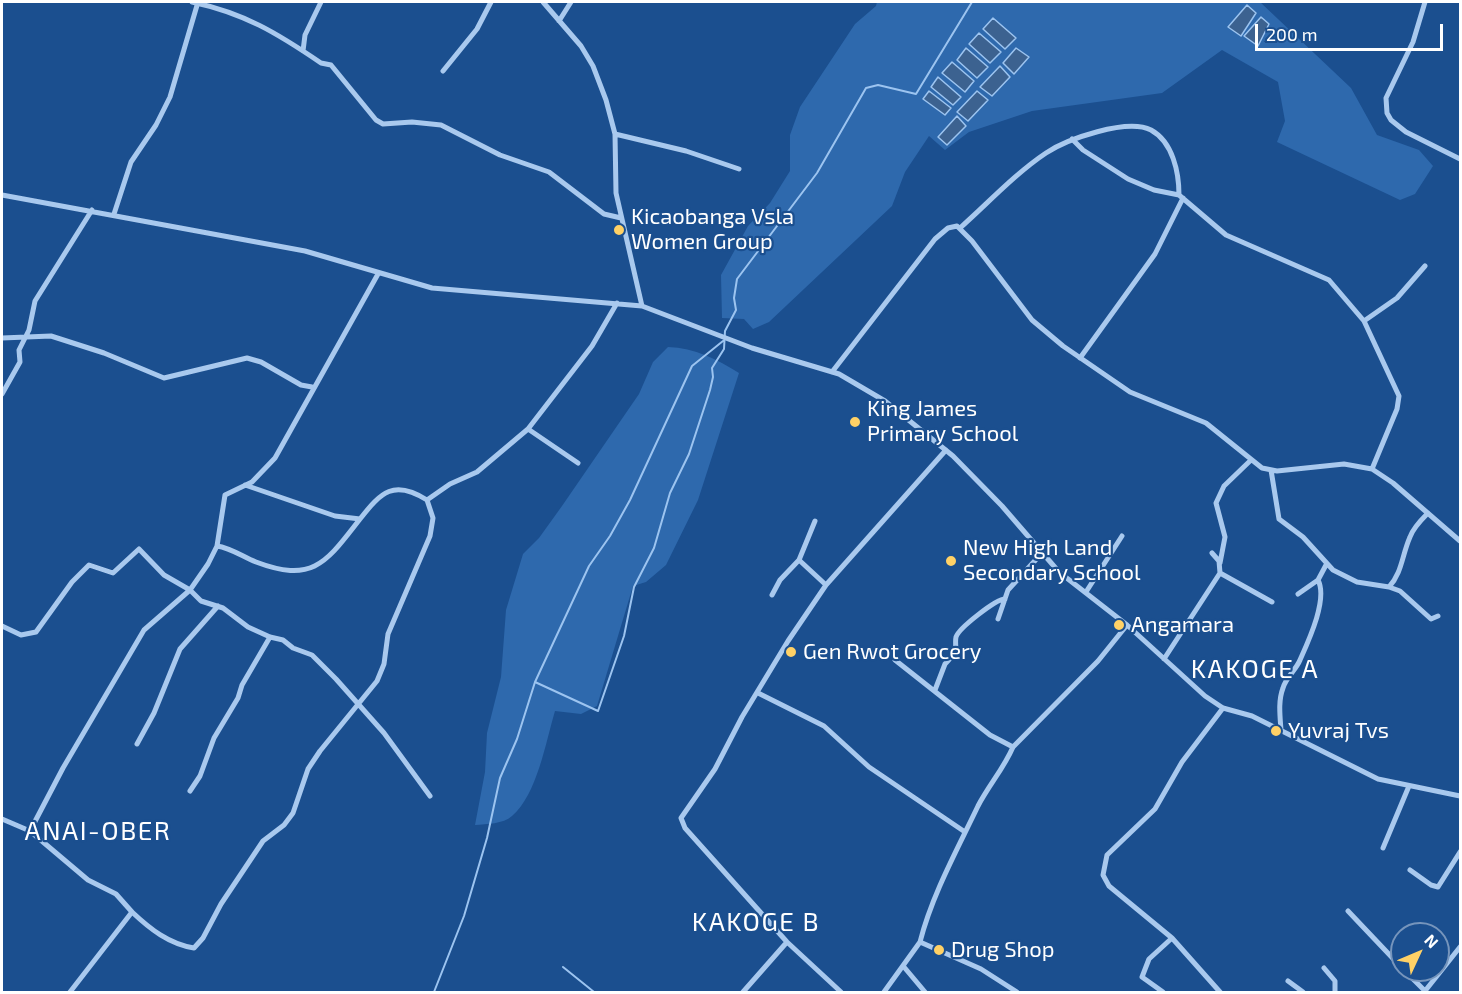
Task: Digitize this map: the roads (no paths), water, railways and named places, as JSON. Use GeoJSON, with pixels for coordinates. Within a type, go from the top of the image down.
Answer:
{"type":"FeatureCollection","features":[{"type":"Feature","properties":{"kind":"street"},"geometry":{"type":"LineString","coordinates":[[114,214],[131,162],[156,125],[170,97],[196,2],[231,11],[258,22],[321,63],[334,68],[369,114],[383,124],[412,122],[441,125],[500,155],[549,172],[604,214],[621,218]]}},
{"type":"Feature","properties":{"kind":"street"},"geometry":{"type":"LineString","coordinates":[[303,51],[304,35],[321,2]]}},
{"type":"Feature","properties":{"kind":"street"},"geometry":{"type":"LineString","coordinates":[[443,71],[477,29],[491,2]]}},
{"type":"Feature","properties":{"kind":"street"},"geometry":{"type":"LineString","coordinates":[[543,2],[581,46],[593,66],[615,134],[616,193],[642,306]]}},
{"type":"Feature","properties":{"kind":"street"},"geometry":{"type":"LineString","coordinates":[[559,21],[571,2]]}},
{"type":"Feature","properties":{"kind":"street"},"geometry":{"type":"LineString","coordinates":[[1425,2],[1406,60],[1386,98],[1387,113],[1391,120],[1406,132],[1461,159]]}},
{"type":"Feature","properties":{"kind":"street"},"geometry":{"type":"LineString","coordinates":[[832,372],[935,239],[948,228],[960,228],[1045,153],[1072,139],[1120,129],[1151,130],[1168,147],[1177,173],[1181,196],[1155,254],[1080,358]]}},
{"type":"Feature","properties":{"kind":"street"},"geometry":{"type":"LineString","coordinates":[[615,134],[686,151],[740,169]]}},
{"type":"Feature","properties":{"kind":"street"},"geometry":{"type":"LineString","coordinates":[[1072,139],[1083,150],[1128,178],[1154,190],[1181,196],[1226,235],[1329,280],[1364,321],[1399,396],[1397,409],[1376,453],[1372,469]]}},
{"type":"Feature","properties":{"kind":"street"},"geometry":{"type":"LineString","coordinates":[[2,195],[305,251],[432,288],[642,306],[752,348],[832,372],[876,394],[946,450],[973,476],[1059,572],[1128,624],[1204,696],[1223,708],[1252,716],[1360,771],[1409,786],[1461,796]]}},
{"type":"Feature","properties":{"kind":"street"},"geometry":{"type":"LineString","coordinates":[[2,394],[20,362],[19,350],[26,336],[35,301],[92,210]]}},
{"type":"Feature","properties":{"kind":"street"},"geometry":{"type":"LineString","coordinates":[[960,228],[1028,316],[1080,358],[1139,397],[1214,428],[1251,460],[1271,470],[1344,464],[1372,469],[1394,483],[1461,541]]}},
{"type":"Feature","properties":{"kind":"street"},"geometry":{"type":"LineString","coordinates":[[1364,321],[1397,298],[1425,266]]}},
{"type":"Feature","properties":{"kind":"street"},"geometry":{"type":"LineString","coordinates":[[30,831],[63,768],[128,662],[144,630],[190,590],[217,546],[222,501],[225,495],[244,485],[275,458],[312,387],[378,273]]}},
{"type":"Feature","properties":{"kind":"street"},"geometry":{"type":"LineString","coordinates":[[427,500],[450,484],[477,472],[528,429],[592,346],[617,303]]}},
{"type":"Feature","properties":{"kind":"street"},"geometry":{"type":"LineString","coordinates":[[2,338],[51,336],[104,353],[164,378],[247,358],[261,362],[301,385],[312,387]]}},
{"type":"Feature","properties":{"kind":"street"},"geometry":{"type":"LineString","coordinates":[[528,429],[578,463]]}},
{"type":"Feature","properties":{"kind":"street"},"geometry":{"type":"LineString","coordinates":[[842,993],[787,942],[685,828],[681,818],[715,769],[742,717],[788,641],[826,585],[946,450]]}},
{"type":"Feature","properties":{"kind":"street"},"geometry":{"type":"LineString","coordinates":[[1164,659],[1220,573],[1225,537],[1216,503],[1224,486],[1251,460]]}},
{"type":"Feature","properties":{"kind":"street"},"geometry":{"type":"LineString","coordinates":[[1271,470],[1277,516],[1284,524],[1303,537],[1326,565],[1357,582],[1400,591],[1431,619],[1438,616]]}},
{"type":"Feature","properties":{"kind":"street"},"geometry":{"type":"LineString","coordinates":[[244,485],[335,516],[360,519]]}},
{"type":"Feature","properties":{"kind":"street"},"geometry":{"type":"LineString","coordinates":[[2,819],[30,831],[88,880],[116,894],[132,912],[168,939],[194,948],[198,944],[263,841],[290,819],[308,769],[340,725],[377,681],[384,664],[388,634],[428,544],[433,518],[427,500],[399,488],[391,489],[376,500],[332,555],[315,568],[285,569],[265,565],[217,546]]}},
{"type":"Feature","properties":{"kind":"street"},"geometry":{"type":"LineString","coordinates":[[1400,591],[1398,577],[1403,555],[1411,534],[1428,513]]}},
{"type":"Feature","properties":{"kind":"street"},"geometry":{"type":"LineString","coordinates":[[772,595],[780,580],[799,560],[815,521]]}},
{"type":"Feature","properties":{"kind":"street"},"geometry":{"type":"LineString","coordinates":[[1086,592],[1122,536]]}},
{"type":"Feature","properties":{"kind":"street"},"geometry":{"type":"LineString","coordinates":[[2,626],[21,635],[36,632],[72,582],[89,565],[113,573],[139,549],[164,575],[190,590],[201,601],[218,606],[270,637],[283,640],[292,648],[312,655],[416,773],[430,796]]}},
{"type":"Feature","properties":{"kind":"street"},"geometry":{"type":"LineString","coordinates":[[998,619],[1008,590],[1042,553]]}},
{"type":"Feature","properties":{"kind":"street"},"geometry":{"type":"LineString","coordinates":[[1212,553],[1220,563]]}},
{"type":"Feature","properties":{"kind":"street"},"geometry":{"type":"LineString","coordinates":[[799,560],[826,585]]}},
{"type":"Feature","properties":{"kind":"street"},"geometry":{"type":"LineString","coordinates":[[1298,594],[1318,580],[1326,565]]}},
{"type":"Feature","properties":{"kind":"street"},"geometry":{"type":"LineString","coordinates":[[1220,573],[1272,602]]}},
{"type":"Feature","properties":{"kind":"street"},"geometry":{"type":"LineString","coordinates":[[1389,587],[1398,577]]}},
{"type":"Feature","properties":{"kind":"street"},"geometry":{"type":"LineString","coordinates":[[1281,730],[1280,699],[1283,687],[1300,660],[1318,611],[1322,598],[1318,580]]}},
{"type":"Feature","properties":{"kind":"street"},"geometry":{"type":"LineString","coordinates":[[935,690],[945,664],[956,652],[956,638],[960,631],[994,603],[1005,599]]}},
{"type":"Feature","properties":{"kind":"street"},"geometry":{"type":"LineString","coordinates":[[137,744],[154,713],[180,649],[218,606]]}},
{"type":"Feature","properties":{"kind":"street"},"geometry":{"type":"LineString","coordinates":[[884,993],[920,942],[930,911],[965,832],[991,785],[1006,765],[1013,747],[1075,686],[1128,624]]}},
{"type":"Feature","properties":{"kind":"street"},"geometry":{"type":"LineString","coordinates":[[190,791],[200,776],[214,738],[270,637]]}},
{"type":"Feature","properties":{"kind":"street"},"geometry":{"type":"LineString","coordinates":[[895,660],[990,735],[1013,747]]}},
{"type":"Feature","properties":{"kind":"street"},"geometry":{"type":"LineString","coordinates":[[758,693],[824,726],[869,767],[965,832]]}},
{"type":"Feature","properties":{"kind":"street"},"geometry":{"type":"LineString","coordinates":[[1220,993],[1172,938],[1110,886],[1103,875],[1103,866],[1113,847],[1155,808],[1182,762],[1223,708]]}},
{"type":"Feature","properties":{"kind":"street"},"geometry":{"type":"LineString","coordinates":[[1383,848],[1409,786]]}},
{"type":"Feature","properties":{"kind":"street"},"geometry":{"type":"LineString","coordinates":[[1410,870],[1431,885],[1438,887],[1461,852]]}},
{"type":"Feature","properties":{"kind":"street"},"geometry":{"type":"LineString","coordinates":[[1347,911],[1390,956]]}},
{"type":"Feature","properties":{"kind":"street"},"geometry":{"type":"LineString","coordinates":[[70,993],[132,912]]}},
{"type":"Feature","properties":{"kind":"street"},"geometry":{"type":"LineString","coordinates":[[1163,993],[1142,977],[1149,959],[1172,938]]}},
{"type":"Feature","properties":{"kind":"street"},"geometry":{"type":"LineString","coordinates":[[742,993],[787,942]]}},
{"type":"Feature","properties":{"kind":"street"},"geometry":{"type":"LineString","coordinates":[[920,942],[981,969],[1017,993]]}},
{"type":"Feature","properties":{"kind":"street"},"geometry":{"type":"LineString","coordinates":[[1425,992],[1461,947]]}},
{"type":"Feature","properties":{"kind":"street"},"geometry":{"type":"LineString","coordinates":[[904,966],[926,993]]}},
{"type":"Feature","properties":{"kind":"street"},"geometry":{"type":"LineString","coordinates":[[1324,968],[1335,981],[1335,993]]}},
{"type":"Feature","properties":{"kind":"street"},"geometry":{"type":"LineString","coordinates":[[1288,981],[1303,993]]}},
{"type":"Feature","properties":{"kind":"waterway"},"geometry":{"type":"LineString","coordinates":[[434,992],[464,916],[487,838],[500,778],[517,739],[535,682],[598,711],[624,636],[634,587],[654,548],[670,493],[689,454],[710,390],[713,377],[712,368],[724,349],[725,331],[736,310],[734,298],[737,279],[817,173],[866,88],[878,85],[916,94],[972,2]]}},
{"type":"Feature","properties":{"kind":"waterway"},"geometry":{"type":"LineString","coordinates":[[535,682],[589,566],[610,536],[630,500],[692,366],[723,341]]}},
{"type":"Feature","properties":{"kind":"waterway"},"geometry":{"type":"LineString","coordinates":[[563,967],[594,992]]}},
{"type":"Feature","properties":{"kind":"place","name":"Kicaobanga Vsla Women Group"},"geometry":{"type":"Point","coordinates":[619,230]}},
{"type":"Feature","properties":{"kind":"place","name":"King James Primary School"},"geometry":{"type":"Point","coordinates":[855,422]}},
{"type":"Feature","properties":{"kind":"place","name":"New High Land Secondary School"},"geometry":{"type":"Point","coordinates":[951,561]}},
{"type":"Feature","properties":{"kind":"place","name":"Angamara"},"geometry":{"type":"Point","coordinates":[1119,625]}},
{"type":"Feature","properties":{"kind":"place","name":"Gen Rwot Grocery"},"geometry":{"type":"Point","coordinates":[791,652]}},
{"type":"Feature","properties":{"kind":"place","name":"Yuvraj Tvs"},"geometry":{"type":"Point","coordinates":[1276,731]}},
{"type":"Feature","properties":{"kind":"place","name":"Drug Shop"},"geometry":{"type":"Point","coordinates":[939,950]}},
{"type":"Feature","properties":{"kind":"district","name":"KAKOGE A"},"geometry":{"type":"Point","coordinates":[1255,669]}},
{"type":"Feature","properties":{"kind":"district","name":"ANAI-OBER"},"geometry":{"type":"Point","coordinates":[98,831]}},
{"type":"Feature","properties":{"kind":"district","name":"KAKOGE B"},"geometry":{"type":"Point","coordinates":[756,922]}}]}
